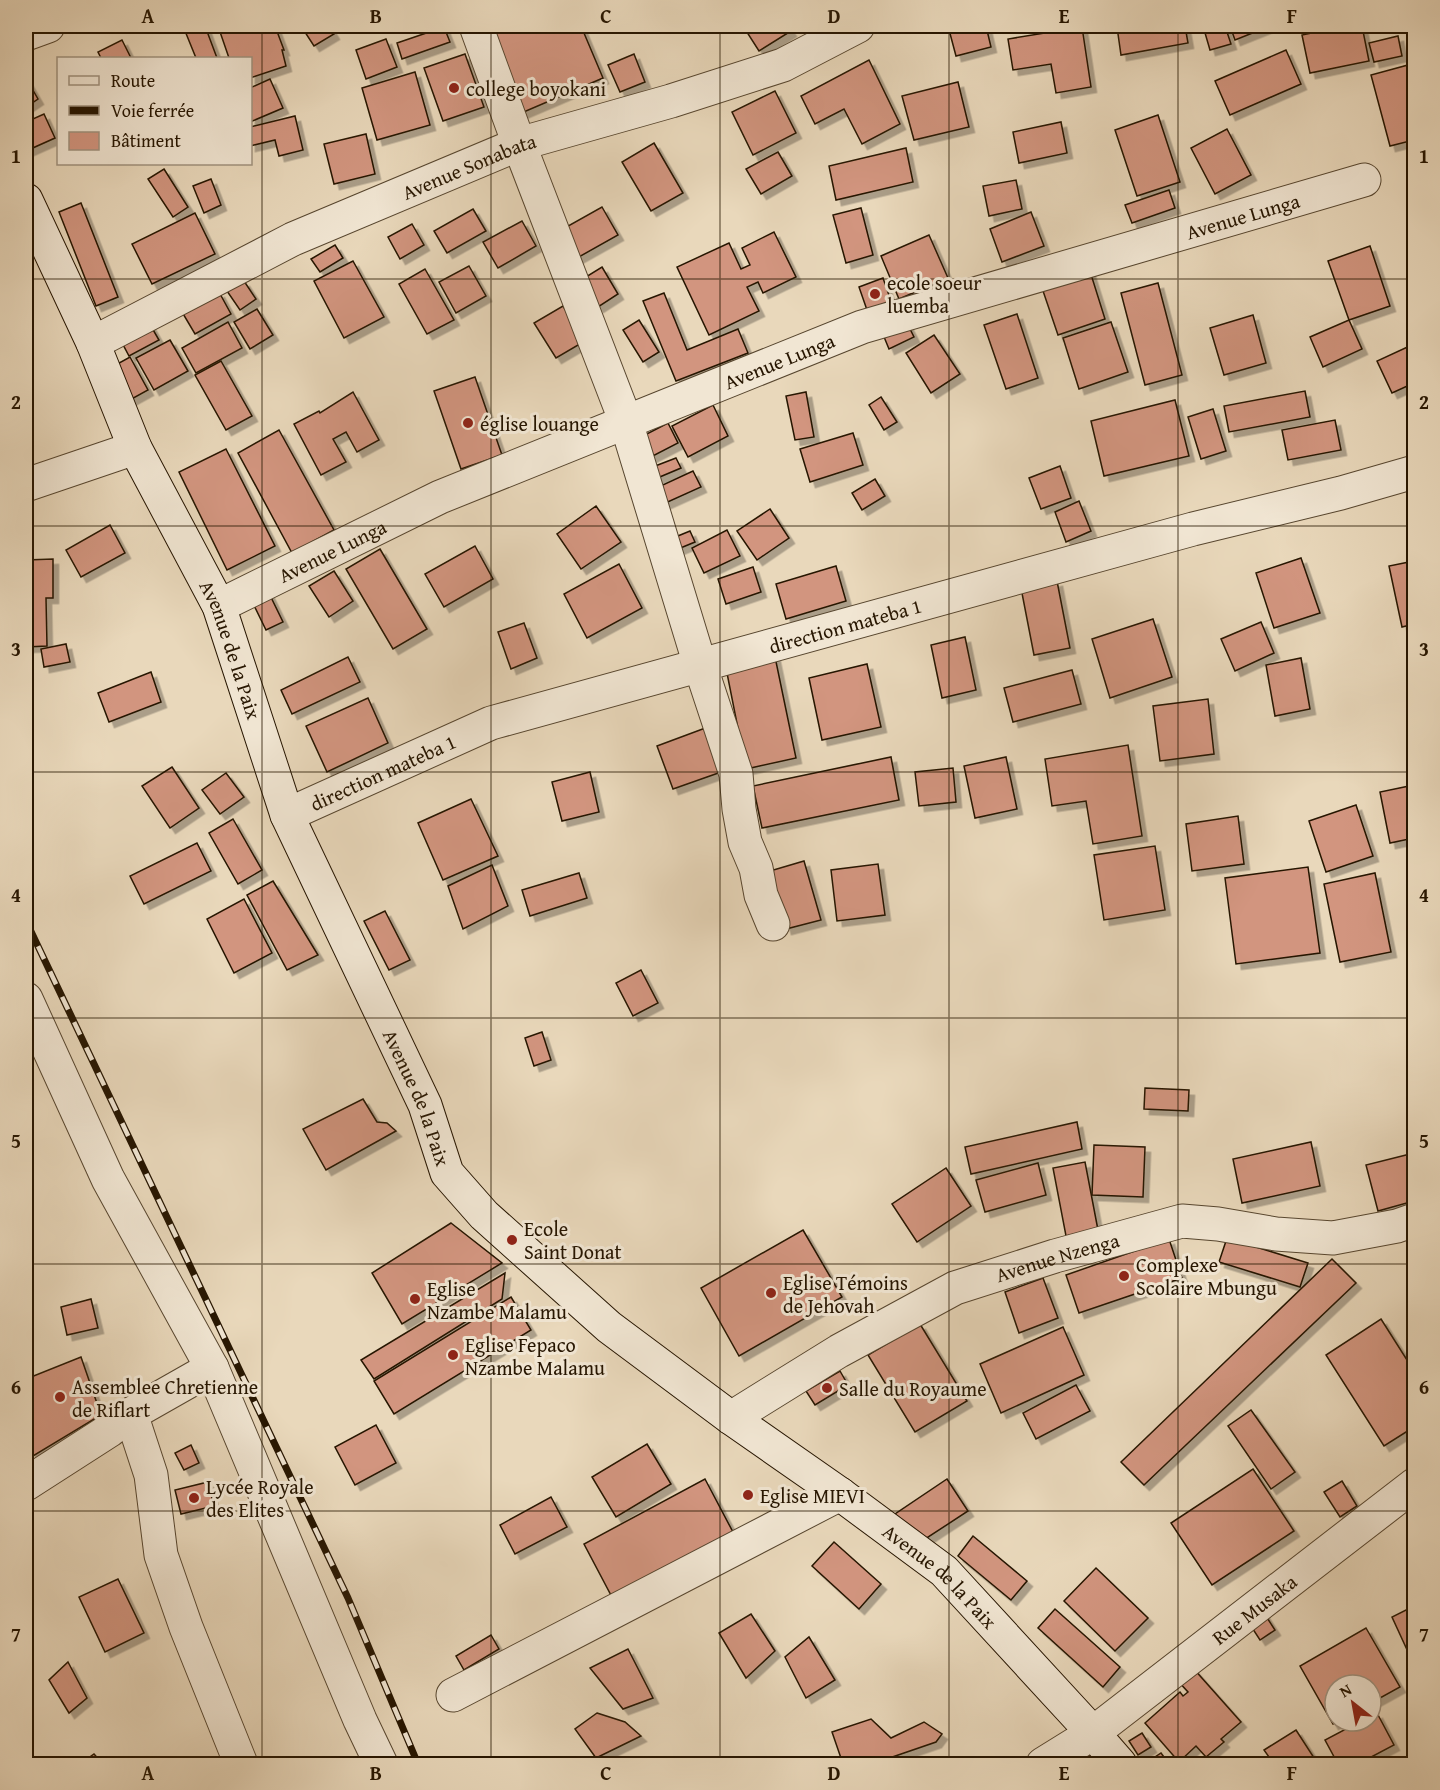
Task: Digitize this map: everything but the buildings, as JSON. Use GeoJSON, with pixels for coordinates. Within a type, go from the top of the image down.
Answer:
{"type":"FeatureCollection","features":[{"type":"Feature","properties":{"kind":"street"},"geometry":{"type":"LineString","coordinates":[[26,34],[48,26]]}},
{"type":"Feature","properties":{"kind":"street"},"geometry":{"type":"LineString","coordinates":[[476,26],[626,422],[700,665],[736,774],[739,809],[746,842],[756,868],[760,896],[773,924]]}},
{"type":"Feature","properties":{"kind":"street","name":"Avenue Sonabata"},"geometry":{"type":"LineString","coordinates":[[93,343],[293,239],[519,144],[671,101],[783,65],[858,26]]}},
{"type":"Feature","properties":{"kind":"street","name":"Avenue Lunga"},"geometry":{"type":"LineString","coordinates":[[219,606],[440,497],[862,327],[1364,180]]}},
{"type":"Feature","properties":{"kind":"street","name":"Avenue de la Paix"},"geometry":{"type":"LineString","coordinates":[[26,200],[93,343],[135,448],[219,606],[287,815],[425,1105],[447,1173],[484,1215],[609,1327],[730,1418],[840,1494],[944,1571],[1120,1764]]}},
{"type":"Feature","properties":{"kind":"street"},"geometry":{"type":"LineString","coordinates":[[26,485],[135,448]]}},
{"type":"Feature","properties":{"kind":"street","name":"direction mateba 1"},"geometry":{"type":"LineString","coordinates":[[287,815],[491,723],[1193,529],[1341,493],[1414,472]]}},
{"type":"Feature","properties":{"kind":"street"},"geometry":{"type":"LineString","coordinates":[[26,999],[108,1179],[212,1368],[360,1720],[381,1764]]}},
{"type":"Feature","properties":{"kind":"street","name":"Avenue Nzenga"},"geometry":{"type":"LineString","coordinates":[[730,1418],[839,1351],[955,1288],[1055,1256],[1182,1221],[1218,1224],[1276,1234],[1333,1238],[1398,1226],[1414,1220]]}},
{"type":"Feature","properties":{"kind":"street"},"geometry":{"type":"LineString","coordinates":[[26,1484],[131,1414],[212,1368]]}},
{"type":"Feature","properties":{"kind":"street"},"geometry":{"type":"LineString","coordinates":[[131,1414],[151,1475],[161,1555],[186,1627],[241,1764]]}},
{"type":"Feature","properties":{"kind":"street","name":"Rue Musaka"},"geometry":{"type":"LineString","coordinates":[[1043,1764],[1093,1733],[1414,1485]]}},
{"type":"Feature","properties":{"kind":"street"},"geometry":{"type":"LineString","coordinates":[[453,1695],[840,1494]]}},
{"type":"Feature","properties":{"kind":"railway"},"geometry":{"type":"LineString","coordinates":[[26,921],[348,1598],[418,1764]]}},
{"type":"Feature","properties":{"kind":"place","name":"college boyokani"},"geometry":{"type":"Point","coordinates":[454,88]}},
{"type":"Feature","properties":{"kind":"place","name":"ecole soeur luemba"},"geometry":{"type":"Point","coordinates":[875,294]}},
{"type":"Feature","properties":{"kind":"place","name":"église louange"},"geometry":{"type":"Point","coordinates":[468,423]}},
{"type":"Feature","properties":{"kind":"place","name":"Ecole Saint Donat"},"geometry":{"type":"Point","coordinates":[512,1240]}},
{"type":"Feature","properties":{"kind":"place","name":"Complexe Scolaire Mbungu"},"geometry":{"type":"Point","coordinates":[1124,1276]}},
{"type":"Feature","properties":{"kind":"place","name":"Eglise Témoins de Jehovah"},"geometry":{"type":"Point","coordinates":[771,1293]}},
{"type":"Feature","properties":{"kind":"place","name":"Eglise Nzambe Malamu"},"geometry":{"type":"Point","coordinates":[415,1299]}},
{"type":"Feature","properties":{"kind":"place","name":"Eglise Fepaco Nzambe Malamu"},"geometry":{"type":"Point","coordinates":[453,1355]}},
{"type":"Feature","properties":{"kind":"place","name":"Salle du Royaume"},"geometry":{"type":"Point","coordinates":[827,1388]}},
{"type":"Feature","properties":{"kind":"place","name":"Assemblee Chretienne de Riflart"},"geometry":{"type":"Point","coordinates":[60,1397]}},
{"type":"Feature","properties":{"kind":"place","name":"Eglise MIEVI"},"geometry":{"type":"Point","coordinates":[748,1495]}},
{"type":"Feature","properties":{"kind":"place","name":"Lycée Royale des Elites"},"geometry":{"type":"Point","coordinates":[194,1498]}}]}
